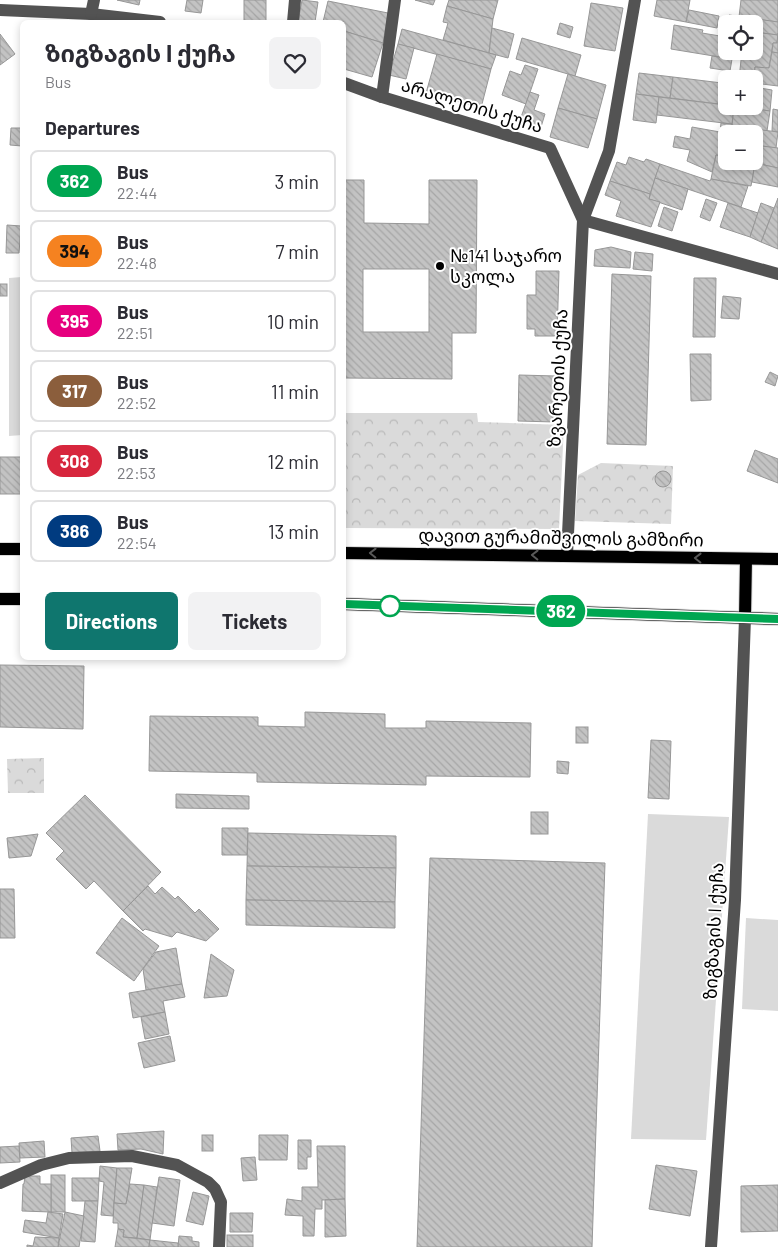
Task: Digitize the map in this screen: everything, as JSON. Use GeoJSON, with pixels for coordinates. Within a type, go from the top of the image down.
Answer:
{"type":"FeatureCollection","features":[{"type":"Feature","properties":{"kind":"main road"},"geometry":{"type":"LineString","coordinates":[[0,549],[20,549]]}},
{"type":"Feature","properties":{"kind":"main road","name":"დავით გურამიშვილის გამზირი"},"geometry":{"type":"LineString","coordinates":[[346,553],[778,559]]}},
{"type":"Feature","properties":{"kind":"main road"},"geometry":{"type":"LineString","coordinates":[[744,618],[746,559]]}},
{"type":"Feature","properties":{"kind":"main road"},"geometry":{"type":"LineString","coordinates":[[0,599],[20,599]]}},
{"type":"Feature","properties":{"kind":"main road"},"geometry":{"type":"LineString","coordinates":[[346,604],[778,619]]}},
{"type":"Feature","properties":{"kind":"street"},"geometry":{"type":"LineString","coordinates":[[91,14],[94,0]]}},
{"type":"Feature","properties":{"kind":"street"},"geometry":{"type":"LineString","coordinates":[[293,20],[295,0]]}},
{"type":"Feature","properties":{"kind":"street"},"geometry":{"type":"LineString","coordinates":[[382,97],[395,0]]}},
{"type":"Feature","properties":{"kind":"street","name":"ზვარეთის ქუჩა"},"geometry":{"type":"LineString","coordinates":[[567,555],[583,220],[609,151],[635,0]]}},
{"type":"Feature","properties":{"kind":"street"},"geometry":{"type":"LineString","coordinates":[[0,10],[91,14],[143,20]]}},
{"type":"Feature","properties":{"kind":"street","name":"არალეთის ქუჩა"},"geometry":{"type":"LineString","coordinates":[[346,84],[382,97],[550,148],[583,220]]}},
{"type":"Feature","properties":{"kind":"street"},"geometry":{"type":"LineString","coordinates":[[583,220],[778,274]]}},
{"type":"Feature","properties":{"kind":"street","name":"ზიგზაგის I ქუჩა"},"geometry":{"type":"LineString","coordinates":[[711,1247],[735,900],[744,618]]}},
{"type":"Feature","properties":{"kind":"street"},"geometry":{"type":"LineString","coordinates":[[0,1183],[40,1165],[69,1158],[132,1156],[177,1165],[208,1182],[215,1189],[221,1202],[220,1247]]}},
{"type":"Feature","properties":{"kind":"green space"},"geometry":{"type":"Polygon","coordinates":[[[20,277],[20,435],[9,436],[9,278],[20,277]]]}},
{"type":"Feature","properties":{"kind":"green space"},"geometry":{"type":"Polygon","coordinates":[[[346,413],[477,413],[478,422],[564,425],[559,529],[346,528],[346,413]]]}},
{"type":"Feature","properties":{"kind":"green space"},"geometry":{"type":"Polygon","coordinates":[[[601,463],[673,466],[671,524],[575,521],[578,475],[601,463]]]}},
{"type":"Feature","properties":{"kind":"green space"},"geometry":{"type":"Polygon","coordinates":[[[44,758],[44,793],[8,793],[7,759],[44,758]]]}},
{"type":"Feature","properties":{"kind":"green space"},"geometry":{"type":"Polygon","coordinates":[[[648,814],[729,817],[706,1140],[631,1139],[648,814]]]}},
{"type":"Feature","properties":{"kind":"green space"},"geometry":{"type":"Polygon","coordinates":[[[746,918],[778,920],[778,1011],[742,1009],[746,918]]]}},
{"type":"Feature","properties":{"kind":"building"},"geometry":{"type":"Polygon","coordinates":[[[117,0],[140,0],[139,5],[117,0]]]}},
{"type":"Feature","properties":{"kind":"building"},"geometry":{"type":"Polygon","coordinates":[[[187,0],[203,0],[201,13],[185,11],[187,0]]]}},
{"type":"Feature","properties":{"kind":"building"},"geometry":{"type":"Polygon","coordinates":[[[244,0],[266,0],[266,20],[244,20],[244,0]]]}},
{"type":"Feature","properties":{"kind":"building"},"geometry":{"type":"Polygon","coordinates":[[[302,0],[318,2],[315,20],[298,20],[302,0]]]}},
{"type":"Feature","properties":{"kind":"building"},"geometry":{"type":"Polygon","coordinates":[[[415,0],[435,0],[433,5],[415,0]]]}},
{"type":"Feature","properties":{"kind":"building"},"geometry":{"type":"Polygon","coordinates":[[[449,0],[498,0],[493,19],[447,6],[449,0]]]}},
{"type":"Feature","properties":{"kind":"building"},"geometry":{"type":"Polygon","coordinates":[[[657,0],[690,0],[686,22],[654,16],[657,0]]]}},
{"type":"Feature","properties":{"kind":"building"},"geometry":{"type":"Polygon","coordinates":[[[741,0],[778,0],[778,22],[763,20],[763,15],[739,15],[741,0]]]}},
{"type":"Feature","properties":{"kind":"building"},"geometry":{"type":"Polygon","coordinates":[[[328,1],[388,13],[383,43],[346,32],[346,20],[323,20],[328,1]]]}},
{"type":"Feature","properties":{"kind":"building"},"geometry":{"type":"Polygon","coordinates":[[[591,3],[623,8],[615,51],[584,46],[591,3]]]}},
{"type":"Feature","properties":{"kind":"building"},"geometry":{"type":"Polygon","coordinates":[[[447,6],[493,19],[489,53],[443,40],[448,23],[443,22],[447,6]]]}},
{"type":"Feature","properties":{"kind":"building"},"geometry":{"type":"Polygon","coordinates":[[[689,10],[718,16],[717,28],[686,22],[689,10]]]}},
{"type":"Feature","properties":{"kind":"building"},"geometry":{"type":"Polygon","coordinates":[[[763,20],[778,22],[778,35],[763,33],[763,20]]]}},
{"type":"Feature","properties":{"kind":"building"},"geometry":{"type":"Polygon","coordinates":[[[560,23],[573,27],[570,38],[557,34],[560,23]]]}},
{"type":"Feature","properties":{"kind":"building"},"geometry":{"type":"Polygon","coordinates":[[[674,25],[703,30],[702,33],[718,36],[718,57],[671,49],[674,25]]]}},
{"type":"Feature","properties":{"kind":"building"},"geometry":{"type":"Polygon","coordinates":[[[492,28],[514,34],[508,58],[489,53],[492,28]]]}},
{"type":"Feature","properties":{"kind":"building"},"geometry":{"type":"Polygon","coordinates":[[[402,29],[496,55],[491,69],[398,44],[402,29]]]}},
{"type":"Feature","properties":{"kind":"building"},"geometry":{"type":"Polygon","coordinates":[[[346,32],[383,43],[372,77],[346,70],[346,32]]]}},
{"type":"Feature","properties":{"kind":"building"},"geometry":{"type":"Polygon","coordinates":[[[763,33],[778,35],[777,43],[773,43],[769,68],[755,67],[755,70],[740,70],[741,60],[763,60],[763,33]]]}},
{"type":"Feature","properties":{"kind":"building"},"geometry":{"type":"Polygon","coordinates":[[[778,33],[778,53],[772,52],[773,43],[777,43],[778,33]]]}},
{"type":"Feature","properties":{"kind":"building"},"geometry":{"type":"Polygon","coordinates":[[[0,34],[15,54],[0,65],[0,34]]]}},
{"type":"Feature","properties":{"kind":"building"},"geometry":{"type":"Polygon","coordinates":[[[522,38],[581,55],[575,76],[516,59],[522,38]]]}},
{"type":"Feature","properties":{"kind":"building"},"geometry":{"type":"Polygon","coordinates":[[[398,44],[414,48],[406,79],[389,75],[398,44]]]}},
{"type":"Feature","properties":{"kind":"building"},"geometry":{"type":"Polygon","coordinates":[[[772,52],[778,53],[778,86],[763,84],[763,70],[755,70],[755,67],[769,68],[772,52]]]}},
{"type":"Feature","properties":{"kind":"building"},"geometry":{"type":"Polygon","coordinates":[[[437,54],[491,69],[481,108],[426,93],[437,54]]]}},
{"type":"Feature","properties":{"kind":"building"},"geometry":{"type":"Polygon","coordinates":[[[712,56],[718,57],[718,60],[732,60],[730,70],[710,68],[712,56]]]}},
{"type":"Feature","properties":{"kind":"building"},"geometry":{"type":"Polygon","coordinates":[[[525,65],[538,69],[526,104],[502,95],[510,71],[521,75],[525,65]]]}},
{"type":"Feature","properties":{"kind":"building"},"geometry":{"type":"Polygon","coordinates":[[[639,73],[673,77],[670,98],[636,94],[639,73]]]}},
{"type":"Feature","properties":{"kind":"building"},"geometry":{"type":"Polygon","coordinates":[[[568,74],[606,85],[597,119],[558,108],[568,74]]]}},
{"type":"Feature","properties":{"kind":"building"},"geometry":{"type":"Polygon","coordinates":[[[673,77],[718,83],[718,104],[670,98],[673,77]]]}},
{"type":"Feature","properties":{"kind":"building"},"geometry":{"type":"Polygon","coordinates":[[[763,88],[772,90],[770,111],[763,110],[763,88]]]}},
{"type":"Feature","properties":{"kind":"building"},"geometry":{"type":"Polygon","coordinates":[[[530,92],[539,95],[534,110],[545,114],[541,127],[520,120],[530,92]]]}},
{"type":"Feature","properties":{"kind":"building"},"geometry":{"type":"Polygon","coordinates":[[[636,94],[659,97],[656,123],[633,120],[636,94]]]}},
{"type":"Feature","properties":{"kind":"building"},"geometry":{"type":"Polygon","coordinates":[[[659,97],[718,104],[718,115],[733,115],[732,124],[657,115],[659,97]]]}},
{"type":"Feature","properties":{"kind":"building"},"geometry":{"type":"Polygon","coordinates":[[[558,108],[597,119],[588,148],[550,137],[558,108]]]}},
{"type":"Feature","properties":{"kind":"building"},"geometry":{"type":"Polygon","coordinates":[[[773,109],[778,110],[778,132],[772,131],[773,109]]]}},
{"type":"Feature","properties":{"kind":"building"},"geometry":{"type":"Polygon","coordinates":[[[763,110],[770,111],[767,131],[763,130],[763,125],[732,125],[733,115],[763,115],[763,110]]]}},
{"type":"Feature","properties":{"kind":"building"},"geometry":{"type":"Polygon","coordinates":[[[721,123],[732,124],[732,125],[721,125],[721,123]]]}},
{"type":"Feature","properties":{"kind":"building"},"geometry":{"type":"Polygon","coordinates":[[[692,127],[718,132],[718,155],[716,155],[712,172],[687,161],[690,150],[673,147],[675,136],[690,139],[692,127]]]}},
{"type":"Feature","properties":{"kind":"building"},"geometry":{"type":"Polygon","coordinates":[[[11,128],[20,128],[20,146],[10,145],[11,128]]]}},
{"type":"Feature","properties":{"kind":"building"},"geometry":{"type":"Polygon","coordinates":[[[763,130],[778,132],[776,148],[763,146],[763,130]]]}},
{"type":"Feature","properties":{"kind":"building"},"geometry":{"type":"Polygon","coordinates":[[[763,146],[778,148],[778,168],[763,165],[763,146]]]}},
{"type":"Feature","properties":{"kind":"building"},"geometry":{"type":"Polygon","coordinates":[[[716,155],[718,155],[718,170],[754,170],[751,186],[711,179],[716,155]]]}},
{"type":"Feature","properties":{"kind":"building"},"geometry":{"type":"Polygon","coordinates":[[[629,157],[644,162],[646,159],[660,164],[650,194],[610,181],[617,162],[626,165],[629,157]]]}},
{"type":"Feature","properties":{"kind":"building"},"geometry":{"type":"Polygon","coordinates":[[[660,164],[710,181],[711,179],[748,186],[741,207],[655,178],[660,164]]]}},
{"type":"Feature","properties":{"kind":"building"},"geometry":{"type":"Polygon","coordinates":[[[763,165],[778,168],[778,187],[752,182],[754,170],[763,170],[763,165]]]}},
{"type":"Feature","properties":{"kind":"building"},"geometry":{"type":"Polygon","coordinates":[[[655,178],[688,189],[682,210],[649,199],[655,178]]]}},
{"type":"Feature","properties":{"kind":"building"},"geometry":{"type":"Polygon","coordinates":[[[346,180],[364,180],[364,223],[429,224],[429,180],[477,180],[476,333],[452,333],[452,379],[346,378],[346,180]],[[363,269],[363,332],[429,332],[429,269],[363,269]]]}},
{"type":"Feature","properties":{"kind":"building"},"geometry":{"type":"Polygon","coordinates":[[[610,181],[650,194],[649,199],[660,202],[651,227],[616,216],[621,201],[605,195],[610,181]]]}},
{"type":"Feature","properties":{"kind":"building"},"geometry":{"type":"Polygon","coordinates":[[[778,198],[778,249],[761,242],[778,198]]]}},
{"type":"Feature","properties":{"kind":"building"},"geometry":{"type":"Polygon","coordinates":[[[706,199],[717,203],[710,221],[700,217],[706,199]]]}},
{"type":"Feature","properties":{"kind":"building"},"geometry":{"type":"Polygon","coordinates":[[[728,203],[758,213],[750,237],[720,227],[728,203]]]}},
{"type":"Feature","properties":{"kind":"building"},"geometry":{"type":"Polygon","coordinates":[[[761,203],[774,208],[761,242],[750,237],[761,203]]]}},
{"type":"Feature","properties":{"kind":"building"},"geometry":{"type":"Polygon","coordinates":[[[664,207],[678,212],[672,231],[658,226],[664,207]]]}},
{"type":"Feature","properties":{"kind":"building"},"geometry":{"type":"Polygon","coordinates":[[[7,225],[20,226],[19,253],[6,253],[7,225]]]}},
{"type":"Feature","properties":{"kind":"building"},"geometry":{"type":"Polygon","coordinates":[[[611,247],[631,252],[630,268],[594,266],[595,250],[611,247]]]}},
{"type":"Feature","properties":{"kind":"building"},"geometry":{"type":"Polygon","coordinates":[[[635,252],[653,254],[652,271],[633,269],[635,252]]]}},
{"type":"Feature","properties":{"kind":"building"},"geometry":{"type":"Polygon","coordinates":[[[536,271],[559,271],[557,336],[535,336],[535,329],[527,329],[527,295],[536,295],[536,271]]]}},
{"type":"Feature","properties":{"kind":"building"},"geometry":{"type":"Polygon","coordinates":[[[612,274],[651,276],[646,445],[607,444],[612,274]]]}},
{"type":"Feature","properties":{"kind":"building"},"geometry":{"type":"Polygon","coordinates":[[[694,278],[716,278],[715,337],[693,337],[694,278]]]}},
{"type":"Feature","properties":{"kind":"building"},"geometry":{"type":"Polygon","coordinates":[[[0,284],[7,284],[7,296],[0,296],[0,284]]]}},
{"type":"Feature","properties":{"kind":"building"},"geometry":{"type":"Polygon","coordinates":[[[723,296],[741,298],[739,319],[721,318],[723,296]]]}},
{"type":"Feature","properties":{"kind":"building"},"geometry":{"type":"Polygon","coordinates":[[[690,354],[711,354],[711,400],[691,401],[690,354]]]}},
{"type":"Feature","properties":{"kind":"building"},"geometry":{"type":"Polygon","coordinates":[[[770,372],[778,376],[775,386],[765,382],[770,372]]]}},
{"type":"Feature","properties":{"kind":"building"},"geometry":{"type":"Polygon","coordinates":[[[519,375],[556,376],[555,422],[518,421],[519,375]]]}},
{"type":"Feature","properties":{"kind":"building"},"geometry":{"type":"Polygon","coordinates":[[[755,450],[778,459],[778,483],[747,471],[755,450]]]}},
{"type":"Feature","properties":{"kind":"building"},"geometry":{"type":"Polygon","coordinates":[[[0,457],[20,457],[20,494],[0,494],[0,457]]]}},
{"type":"Feature","properties":{"kind":"building"},"geometry":{"type":"Polygon","coordinates":[[[660,471],[666,471],[671,476],[669,485],[660,487],[655,482],[655,476],[660,471]]]}},
{"type":"Feature","properties":{"kind":"building"},"geometry":{"type":"Polygon","coordinates":[[[0,665],[84,666],[83,729],[0,727],[0,665]]]}},
{"type":"Feature","properties":{"kind":"building"},"geometry":{"type":"Polygon","coordinates":[[[305,712],[385,714],[385,728],[426,728],[426,721],[531,723],[530,777],[426,776],[426,785],[257,782],[257,773],[149,771],[150,716],[258,717],[258,726],[305,727],[305,712]]]}},
{"type":"Feature","properties":{"kind":"building"},"geometry":{"type":"Polygon","coordinates":[[[576,727],[588,727],[588,743],[576,743],[576,727]]]}},
{"type":"Feature","properties":{"kind":"building"},"geometry":{"type":"Polygon","coordinates":[[[651,740],[671,741],[669,799],[648,798],[651,740]]]}},
{"type":"Feature","properties":{"kind":"building"},"geometry":{"type":"Polygon","coordinates":[[[557,761],[569,762],[568,774],[557,773],[557,761]]]}},
{"type":"Feature","properties":{"kind":"building"},"geometry":{"type":"Polygon","coordinates":[[[176,794],[249,796],[249,809],[176,808],[176,794]]]}},
{"type":"Feature","properties":{"kind":"building"},"geometry":{"type":"Polygon","coordinates":[[[85,795],[161,872],[123,911],[94,881],[86,889],[56,859],[64,851],[46,833],[85,795]]]}},
{"type":"Feature","properties":{"kind":"building"},"geometry":{"type":"Polygon","coordinates":[[[531,812],[548,812],[548,834],[531,834],[531,812]]]}},
{"type":"Feature","properties":{"kind":"building"},"geometry":{"type":"Polygon","coordinates":[[[222,828],[248,828],[247,855],[222,855],[222,828]]]}},
{"type":"Feature","properties":{"kind":"building"},"geometry":{"type":"Polygon","coordinates":[[[248,833],[396,836],[396,868],[247,866],[248,833]]]}},
{"type":"Feature","properties":{"kind":"building"},"geometry":{"type":"Polygon","coordinates":[[[38,834],[31,856],[9,858],[7,838],[38,834]]]}},
{"type":"Feature","properties":{"kind":"building"},"geometry":{"type":"Polygon","coordinates":[[[430,858],[605,863],[592,1247],[417,1247],[430,858]]]}},
{"type":"Feature","properties":{"kind":"building"},"geometry":{"type":"Polygon","coordinates":[[[247,866],[396,868],[395,902],[246,900],[247,866]]]}},
{"type":"Feature","properties":{"kind":"building"},"geometry":{"type":"Polygon","coordinates":[[[148,886],[155,894],[162,887],[175,899],[178,896],[195,913],[199,909],[219,929],[206,941],[177,932],[172,937],[145,929],[143,931],[123,911],[148,886]]]}},
{"type":"Feature","properties":{"kind":"building"},"geometry":{"type":"Polygon","coordinates":[[[0,889],[14,889],[15,938],[0,938],[0,889]]]}},
{"type":"Feature","properties":{"kind":"building"},"geometry":{"type":"Polygon","coordinates":[[[246,900],[395,902],[395,928],[246,925],[246,900]]]}},
{"type":"Feature","properties":{"kind":"building"},"geometry":{"type":"Polygon","coordinates":[[[122,918],[159,946],[134,981],[96,953],[122,918]]]}},
{"type":"Feature","properties":{"kind":"building"},"geometry":{"type":"Polygon","coordinates":[[[176,948],[182,984],[146,990],[143,969],[156,952],[176,948]]]}},
{"type":"Feature","properties":{"kind":"building"},"geometry":{"type":"Polygon","coordinates":[[[211,954],[234,970],[227,996],[204,998],[211,954]]]}},
{"type":"Feature","properties":{"kind":"building"},"geometry":{"type":"Polygon","coordinates":[[[182,984],[185,997],[163,1001],[165,1012],[133,1018],[129,993],[182,984]]]}},
{"type":"Feature","properties":{"kind":"building"},"geometry":{"type":"Polygon","coordinates":[[[165,1012],[169,1034],[145,1039],[141,1017],[165,1012]]]}},
{"type":"Feature","properties":{"kind":"building"},"geometry":{"type":"Polygon","coordinates":[[[170,1036],[175,1061],[144,1068],[138,1043],[170,1036]]]}},
{"type":"Feature","properties":{"kind":"building"},"geometry":{"type":"Polygon","coordinates":[[[164,1131],[163,1154],[141,1149],[118,1150],[117,1134],[164,1131]]]}},
{"type":"Feature","properties":{"kind":"building"},"geometry":{"type":"Polygon","coordinates":[[[202,1135],[213,1135],[213,1151],[202,1151],[202,1135]]]}},
{"type":"Feature","properties":{"kind":"building"},"geometry":{"type":"Polygon","coordinates":[[[259,1135],[288,1135],[287,1160],[259,1160],[259,1135]]]}},
{"type":"Feature","properties":{"kind":"building"},"geometry":{"type":"Polygon","coordinates":[[[98,1136],[100,1151],[72,1153],[71,1138],[98,1136]]]}},
{"type":"Feature","properties":{"kind":"building"},"geometry":{"type":"Polygon","coordinates":[[[298,1140],[311,1140],[311,1157],[307,1157],[307,1169],[298,1169],[298,1140]]]}},
{"type":"Feature","properties":{"kind":"building"},"geometry":{"type":"Polygon","coordinates":[[[44,1141],[45,1157],[20,1158],[19,1143],[44,1141]]]}},
{"type":"Feature","properties":{"kind":"building"},"geometry":{"type":"Polygon","coordinates":[[[19,1146],[20,1162],[0,1163],[0,1147],[19,1146]]]}},
{"type":"Feature","properties":{"kind":"building"},"geometry":{"type":"Polygon","coordinates":[[[317,1146],[345,1146],[345,1199],[322,1200],[322,1209],[315,1209],[314,1236],[303,1236],[303,1216],[285,1215],[287,1199],[302,1201],[302,1187],[318,1187],[317,1146]]]}},
{"type":"Feature","properties":{"kind":"building"},"geometry":{"type":"Polygon","coordinates":[[[255,1157],[257,1180],[243,1181],[241,1158],[255,1157]]]}},
{"type":"Feature","properties":{"kind":"building"},"geometry":{"type":"Polygon","coordinates":[[[656,1165],[697,1171],[690,1216],[649,1209],[656,1165]]]}},
{"type":"Feature","properties":{"kind":"building"},"geometry":{"type":"Polygon","coordinates":[[[100,1166],[117,1168],[113,1216],[101,1215],[104,1182],[99,1181],[100,1166]]]}},
{"type":"Feature","properties":{"kind":"building"},"geometry":{"type":"Polygon","coordinates":[[[117,1168],[132,1168],[126,1204],[114,1203],[117,1168]]]}},
{"type":"Feature","properties":{"kind":"building"},"geometry":{"type":"Polygon","coordinates":[[[51,1175],[65,1175],[65,1212],[51,1212],[51,1175]]]}},
{"type":"Feature","properties":{"kind":"building"},"geometry":{"type":"Polygon","coordinates":[[[25,1176],[40,1176],[40,1184],[51,1184],[51,1212],[22,1211],[25,1176]]]}},
{"type":"Feature","properties":{"kind":"building"},"geometry":{"type":"Polygon","coordinates":[[[159,1177],[180,1180],[174,1226],[152,1223],[159,1177]]]}},
{"type":"Feature","properties":{"kind":"building"},"geometry":{"type":"Polygon","coordinates":[[[72,1178],[99,1178],[98,1201],[72,1201],[72,1178]]]}},
{"type":"Feature","properties":{"kind":"building"},"geometry":{"type":"Polygon","coordinates":[[[130,1184],[144,1185],[137,1238],[123,1237],[124,1230],[118,1229],[118,1223],[113,1223],[114,1203],[126,1204],[130,1184]]]}},
{"type":"Feature","properties":{"kind":"building"},"geometry":{"type":"Polygon","coordinates":[[[144,1185],[157,1187],[150,1240],[137,1238],[144,1185]]]}},
{"type":"Feature","properties":{"kind":"building"},"geometry":{"type":"Polygon","coordinates":[[[778,1185],[778,1231],[741,1232],[741,1186],[778,1185]]]}},
{"type":"Feature","properties":{"kind":"building"},"geometry":{"type":"Polygon","coordinates":[[[193,1192],[209,1196],[203,1225],[186,1221],[193,1192]]]}},
{"type":"Feature","properties":{"kind":"building"},"geometry":{"type":"Polygon","coordinates":[[[345,1199],[346,1236],[325,1237],[325,1200],[345,1199]]]}},
{"type":"Feature","properties":{"kind":"building"},"geometry":{"type":"Polygon","coordinates":[[[85,1201],[98,1201],[95,1242],[81,1241],[85,1201]]]}},
{"type":"Feature","properties":{"kind":"building"},"geometry":{"type":"Polygon","coordinates":[[[48,1212],[63,1214],[59,1238],[23,1232],[25,1220],[46,1223],[48,1212]]]}},
{"type":"Feature","properties":{"kind":"building"},"geometry":{"type":"Polygon","coordinates":[[[65,1212],[84,1216],[79,1247],[58,1247],[65,1212]]]}},
{"type":"Feature","properties":{"kind":"building"},"geometry":{"type":"Polygon","coordinates":[[[230,1213],[253,1213],[252,1232],[230,1232],[230,1213]]]}},
{"type":"Feature","properties":{"kind":"building"},"geometry":{"type":"Polygon","coordinates":[[[118,1229],[124,1230],[123,1237],[150,1240],[149,1247],[115,1247],[118,1229]]]}},
{"type":"Feature","properties":{"kind":"building"},"geometry":{"type":"Polygon","coordinates":[[[227,1235],[253,1235],[253,1247],[227,1247],[227,1235]]]}},
{"type":"Feature","properties":{"kind":"building"},"geometry":{"type":"Polygon","coordinates":[[[179,1236],[192,1237],[192,1241],[199,1242],[199,1247],[178,1247],[179,1236]]]}},
{"type":"Feature","properties":{"kind":"building"},"geometry":{"type":"Polygon","coordinates":[[[35,1237],[59,1238],[58,1247],[27,1247],[27,1245],[33,1246],[35,1237]]]}},
{"type":"Feature","properties":{"kind":"building"},"geometry":{"type":"Polygon","coordinates":[[[150,1240],[178,1243],[178,1247],[149,1247],[150,1240]]]}},
{"type":"Feature","properties":{"kind":"bus line","name":"362"},"geometry":{"type":"LineString","coordinates":[[346,604],[778,619]]}},
{"type":"Feature","properties":{"kind":"place","name":"№141 საჯარო სკოლა"},"geometry":{"type":"Point","coordinates":[440,266]}}]}
